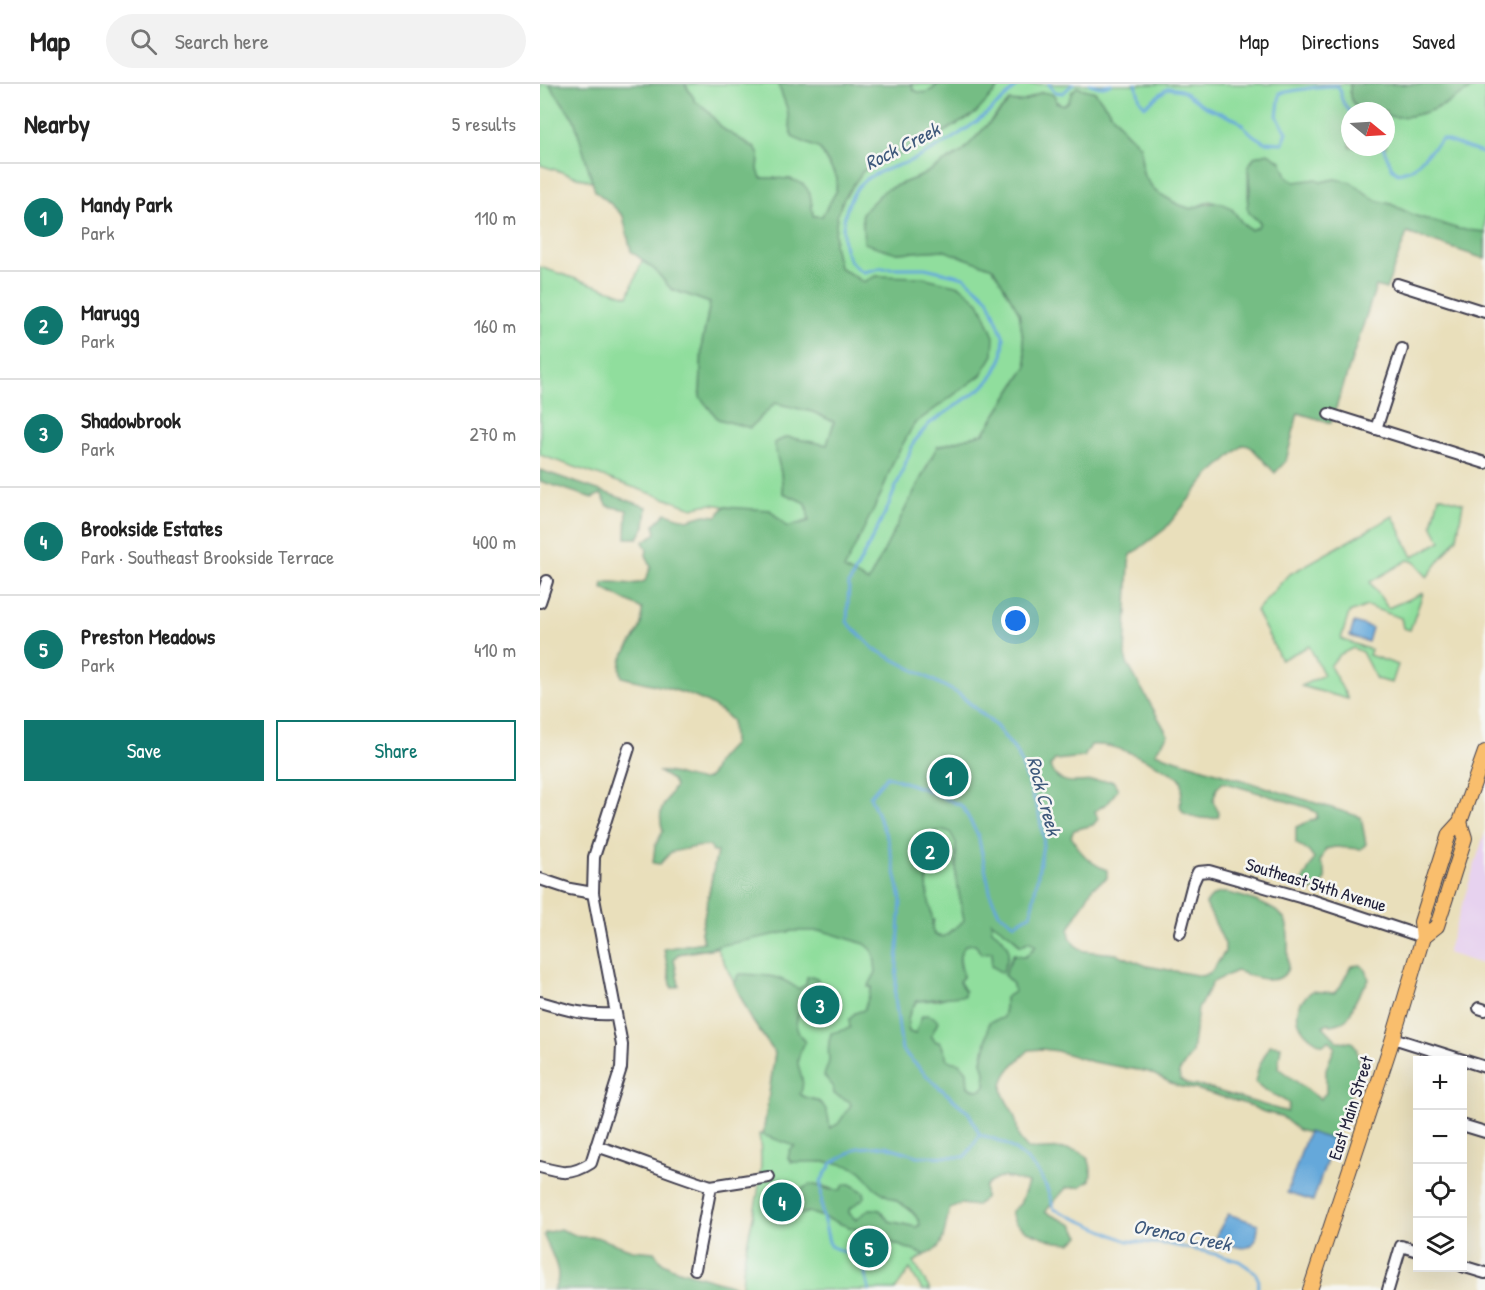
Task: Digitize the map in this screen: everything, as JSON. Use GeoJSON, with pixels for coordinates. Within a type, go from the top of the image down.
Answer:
{"type":"FeatureCollection","features":[{"type":"Feature","properties":{"kind":"main road","name":"East Main Street"},"geometry":{"type":"LineString","coordinates":[[1310,1290],[1393,1038],[1423,937],[1437,926],[1465,838],[1460,822],[1485,752]]}},
{"type":"Feature","properties":{"kind":"street"},"geometry":{"type":"LineString","coordinates":[[1397,284],[1485,312]]}},
{"type":"Feature","properties":{"kind":"street"},"geometry":{"type":"LineString","coordinates":[[1376,429],[1402,349]]}},
{"type":"Feature","properties":{"kind":"street"},"geometry":{"type":"LineString","coordinates":[[1329,414],[1485,464]]}},
{"type":"Feature","properties":{"kind":"street"},"geometry":{"type":"LineString","coordinates":[[540,602],[547,581]]}},
{"type":"Feature","properties":{"kind":"street"},"geometry":{"type":"LineString","coordinates":[[540,1167],[562,1174],[581,1170],[591,1163],[621,1068],[622,1045],[614,1014],[593,893],[592,875],[594,857],[629,748]]}},
{"type":"Feature","properties":{"kind":"street","name":"Southeast 54th Avenue"},"geometry":{"type":"LineString","coordinates":[[1180,933],[1198,872],[1209,871],[1423,937]]}},
{"type":"Feature","properties":{"kind":"street"},"geometry":{"type":"LineString","coordinates":[[540,879],[570,889],[593,893]]}},
{"type":"Feature","properties":{"kind":"street"},"geometry":{"type":"LineString","coordinates":[[540,1002],[568,1011],[592,1015],[614,1014]]}},
{"type":"Feature","properties":{"kind":"street"},"geometry":{"type":"LineString","coordinates":[[1393,1038],[1449,1056]]}},
{"type":"Feature","properties":{"kind":"street"},"geometry":{"type":"LineString","coordinates":[[1467,1062],[1485,1067]]}},
{"type":"Feature","properties":{"kind":"street"},"geometry":{"type":"LineString","coordinates":[[1467,1127],[1485,1132]]}},
{"type":"Feature","properties":{"kind":"street"},"geometry":{"type":"LineString","coordinates":[[596,1146],[642,1160],[658,1169],[711,1186],[769,1177]]}},
{"type":"Feature","properties":{"kind":"street"},"geometry":{"type":"LineString","coordinates":[[695,1269],[711,1186]]}},
{"type":"Feature","properties":{"kind":"street"},"geometry":{"type":"LineString","coordinates":[[1388,1290],[1401,1246],[1413,1250]]}},
{"type":"Feature","properties":{"kind":"street"},"geometry":{"type":"LineString","coordinates":[[1467,1268],[1485,1273]]}},
{"type":"Feature","properties":{"kind":"shaded area"},"geometry":{"type":"Polygon","coordinates":[[[1485,832],[1485,965],[1447,953],[1485,832]]]}},
{"type":"Feature","properties":{"kind":"green space"},"geometry":{"type":"Polygon","coordinates":[[[540,84],[549,84],[574,119],[593,182],[540,165],[540,84]]]}},
{"type":"Feature","properties":{"kind":"green space"},"geometry":{"type":"Polygon","coordinates":[[[549,84],[685,84],[696,102],[705,108],[723,129],[755,148],[759,155],[758,170],[761,178],[788,179],[801,183],[809,192],[813,216],[822,216],[836,192],[837,178],[820,149],[792,137],[787,108],[778,84],[912,84],[913,90],[924,93],[938,84],[1002,84],[975,114],[921,145],[863,171],[844,198],[837,215],[834,245],[839,267],[863,282],[876,276],[921,277],[960,286],[979,302],[994,337],[993,355],[981,375],[914,424],[893,462],[882,492],[844,569],[868,582],[937,447],[984,433],[1027,366],[1019,312],[993,268],[943,250],[897,253],[864,243],[862,213],[885,190],[921,176],[962,152],[1010,101],[1024,101],[1038,94],[1049,93],[1055,96],[1056,102],[1063,105],[1068,102],[1077,87],[1095,92],[1124,130],[1140,146],[1143,174],[1155,191],[1191,209],[1209,203],[1226,205],[1251,230],[1258,227],[1260,222],[1249,213],[1247,207],[1250,191],[1248,167],[1254,157],[1268,153],[1281,161],[1288,178],[1295,182],[1317,179],[1321,182],[1335,179],[1351,182],[1375,200],[1391,204],[1413,215],[1459,229],[1485,232],[1485,259],[1407,233],[1386,289],[1376,286],[1331,423],[1298,413],[1286,461],[1275,473],[1250,446],[1243,445],[1207,477],[1165,529],[1131,555],[1129,562],[1125,655],[1127,663],[1168,735],[1155,753],[1361,817],[1366,844],[1361,849],[1335,847],[1326,849],[1320,862],[1325,872],[1324,881],[1318,888],[1307,892],[1303,889],[1303,880],[1314,859],[1309,852],[1296,843],[1296,827],[1317,818],[1317,813],[1309,808],[1223,782],[1217,788],[1213,801],[1219,813],[1218,817],[1195,817],[1187,814],[1180,806],[1182,784],[1180,778],[1137,756],[1101,745],[1091,745],[1084,757],[1055,760],[1050,766],[1054,774],[1068,782],[1113,781],[1118,789],[1109,802],[1095,811],[1098,819],[1093,825],[1074,830],[1071,836],[1086,857],[1107,870],[1107,878],[1093,887],[1069,929],[1070,937],[1075,945],[1084,951],[1117,954],[1147,966],[1202,976],[1211,972],[1225,952],[1225,944],[1206,904],[1213,896],[1226,893],[1246,898],[1276,911],[1286,922],[1288,968],[1284,975],[1272,980],[1236,971],[1213,982],[1198,1009],[1192,1053],[1179,1072],[1180,1080],[1190,1085],[1201,1086],[1287,1112],[1289,1104],[1255,1082],[1259,1066],[1270,1045],[1281,1046],[1278,1068],[1320,1099],[1326,1093],[1326,1069],[1335,1047],[1329,1040],[1323,1045],[1307,1034],[1298,1021],[1300,1006],[1304,998],[1312,991],[1334,993],[1340,987],[1351,966],[1361,965],[1367,972],[1369,980],[1347,1019],[1323,1026],[1337,1041],[1352,1042],[1356,1047],[1360,1064],[1334,1140],[1298,1130],[1281,1116],[1199,1090],[1177,1086],[1149,1072],[1093,1062],[1057,1051],[1029,1050],[1010,1069],[1002,1086],[1004,1096],[1013,1112],[1020,1139],[1028,1149],[1060,1149],[1080,1152],[1087,1158],[1091,1167],[1090,1180],[1080,1187],[1066,1188],[1045,1212],[1073,1225],[1080,1236],[1071,1243],[1056,1242],[1027,1231],[1015,1223],[1011,1212],[1020,1204],[1028,1183],[1006,1177],[996,1179],[985,1187],[985,1198],[976,1206],[961,1204],[950,1209],[944,1237],[933,1252],[925,1255],[809,1212],[799,1215],[795,1196],[802,1189],[812,1185],[840,1190],[845,1184],[850,1184],[864,1192],[865,1197],[849,1210],[856,1220],[869,1209],[874,1209],[880,1210],[889,1221],[916,1227],[920,1225],[913,1212],[874,1187],[858,1169],[831,1163],[791,1162],[788,1158],[790,1150],[795,1146],[763,1135],[775,1053],[752,1020],[734,983],[740,974],[764,975],[784,980],[798,989],[806,985],[807,977],[817,978],[823,991],[817,1008],[802,1007],[797,1021],[797,1029],[805,1042],[798,1059],[802,1081],[800,1094],[822,1104],[829,1119],[830,1128],[838,1124],[851,1105],[849,1101],[834,1094],[833,1086],[824,1076],[829,1062],[828,1046],[831,1033],[850,1028],[849,1020],[855,1013],[864,1010],[872,987],[868,987],[876,972],[874,955],[865,944],[823,931],[793,931],[678,954],[674,959],[679,986],[672,988],[664,949],[704,942],[701,933],[717,852],[713,852],[710,846],[695,847],[671,852],[660,864],[653,863],[655,846],[663,831],[661,812],[675,786],[672,780],[659,772],[700,780],[706,779],[718,760],[733,744],[732,721],[721,711],[695,697],[622,677],[620,669],[623,656],[639,631],[642,609],[602,588],[603,583],[609,582],[633,584],[645,581],[651,567],[643,542],[656,533],[654,525],[666,513],[687,520],[705,515],[717,516],[724,507],[770,510],[787,527],[809,521],[806,503],[783,493],[774,443],[787,437],[827,445],[834,422],[813,412],[775,403],[750,428],[718,419],[700,397],[702,343],[710,303],[671,289],[655,270],[631,251],[623,216],[595,191],[574,119],[549,84]],[[943,830],[927,834],[925,859],[918,868],[928,876],[927,891],[933,923],[932,930],[935,935],[942,937],[964,920],[956,878],[956,843],[950,832],[943,830]],[[991,921],[992,930],[1007,944],[1009,954],[1002,973],[991,966],[992,952],[981,954],[975,944],[966,945],[961,953],[963,977],[959,981],[965,991],[964,996],[917,1001],[908,1020],[909,1032],[915,1034],[922,1016],[931,1016],[938,1022],[931,1036],[935,1041],[941,1043],[947,1059],[960,1063],[967,1071],[968,1087],[974,1090],[981,1090],[985,1086],[982,1061],[989,1022],[1003,1018],[1005,998],[1014,992],[1013,984],[1004,975],[1014,954],[1025,957],[1036,946],[1029,941],[1021,946],[1012,936],[991,921]]]}},
{"type":"Feature","properties":{"kind":"green space"},"geometry":{"type":"Polygon","coordinates":[[[685,84],[778,84],[787,108],[792,136],[820,149],[837,178],[836,192],[823,217],[813,216],[810,194],[791,179],[761,178],[758,170],[759,155],[755,148],[723,129],[705,108],[696,102],[685,84]]]}},
{"type":"Feature","properties":{"kind":"green space"},"geometry":{"type":"Polygon","coordinates":[[[912,84],[938,84],[924,93],[913,90],[912,84]]]}},
{"type":"Feature","properties":{"kind":"green space"},"geometry":{"type":"Polygon","coordinates":[[[1002,84],[1350,84],[1353,102],[1341,102],[1341,156],[1395,156],[1395,117],[1426,112],[1449,103],[1455,84],[1485,84],[1485,259],[1391,204],[1369,197],[1348,182],[1341,180],[1292,181],[1286,175],[1281,161],[1248,167],[1248,210],[1260,222],[1258,227],[1251,230],[1244,226],[1232,209],[1210,201],[1191,209],[1155,191],[1143,174],[1140,146],[1124,130],[1095,92],[1077,87],[1072,92],[1069,102],[1063,105],[1041,92],[1024,102],[1009,101],[962,152],[921,176],[885,190],[897,253],[943,250],[993,268],[1019,312],[1027,366],[984,433],[937,447],[868,582],[843,569],[882,492],[893,462],[914,424],[981,375],[863,282],[839,267],[834,245],[837,215],[844,198],[863,171],[921,145],[975,114],[1002,84]]]}},
{"type":"Feature","properties":{"kind":"green space"},"geometry":{"type":"Polygon","coordinates":[[[1350,84],[1479,84],[1435,109],[1412,116],[1399,117],[1395,117],[1395,102],[1353,102],[1350,84]]]}},
{"type":"Feature","properties":{"kind":"green space"},"geometry":{"type":"Polygon","coordinates":[[[642,261],[655,270],[672,289],[710,303],[702,343],[700,396],[750,428],[775,403],[813,412],[834,422],[827,445],[787,437],[774,443],[783,493],[806,503],[810,520],[787,527],[770,510],[740,509],[713,504],[693,508],[540,455],[540,267],[628,296],[642,261]]]}},
{"type":"Feature","properties":{"kind":"green space"},"geometry":{"type":"Polygon","coordinates":[[[540,470],[647,507],[645,526],[638,538],[626,538],[627,510],[608,506],[601,494],[592,498],[540,481],[540,470]]]}},
{"type":"Feature","properties":{"kind":"green space"},"geometry":{"type":"Polygon","coordinates":[[[1439,496],[1463,503],[1457,538],[1427,577],[1415,562],[1408,560],[1370,582],[1388,608],[1423,593],[1410,630],[1403,628],[1401,618],[1367,606],[1349,613],[1341,639],[1371,650],[1369,655],[1398,665],[1392,683],[1376,679],[1362,652],[1353,648],[1339,655],[1330,666],[1348,699],[1301,686],[1324,675],[1309,646],[1281,660],[1256,611],[1288,575],[1393,516],[1413,557],[1441,541],[1432,525],[1439,496]]]}},
{"type":"Feature","properties":{"kind":"green space"},"geometry":{"type":"Polygon","coordinates":[[[1003,750],[962,910],[964,920],[942,937],[935,935],[932,930],[934,920],[897,913],[890,1155],[819,1162],[838,1163],[857,1168],[877,1189],[913,1213],[920,1225],[916,1227],[889,1221],[880,1210],[869,1209],[856,1220],[849,1213],[849,1209],[864,1197],[814,1184],[809,1212],[925,1255],[914,1262],[930,1290],[922,1290],[910,1269],[895,1290],[748,1290],[742,1287],[744,1262],[758,1195],[761,1166],[759,1134],[763,1135],[775,1053],[752,1020],[717,948],[678,954],[674,959],[679,986],[672,988],[664,949],[704,942],[701,933],[717,852],[1003,750]]]}},
{"type":"Feature","properties":{"kind":"green space"},"geometry":{"type":"Polygon","coordinates":[[[991,921],[1012,936],[1020,946],[1029,941],[1036,946],[1025,957],[1013,954],[1004,975],[1013,984],[1014,992],[1005,998],[1003,1018],[990,1022],[982,1061],[985,1086],[981,1090],[969,1087],[965,1083],[947,1059],[941,1043],[935,1041],[931,1036],[938,1022],[915,1034],[909,1032],[908,1020],[917,1001],[938,1000],[965,991],[959,981],[963,977],[959,953],[966,944],[1003,938],[991,930],[991,921]]]}},
{"type":"Feature","properties":{"kind":"green space"},"geometry":{"type":"Polygon","coordinates":[[[560,1229],[580,1237],[596,1237],[632,1250],[654,1252],[662,1262],[672,1268],[748,1290],[553,1290],[557,1284],[557,1271],[544,1236],[545,1233],[560,1229]]]}},
{"type":"Feature","properties":{"kind":"water"},"geometry":{"type":"Polygon","coordinates":[[[1354,622],[1372,628],[1368,642],[1350,636],[1354,622]]]}},
{"type":"Feature","properties":{"kind":"water"},"geometry":{"type":"Polygon","coordinates":[[[1308,1132],[1334,1140],[1313,1201],[1287,1193],[1308,1132]]]}},
{"type":"Feature","properties":{"kind":"water"},"geometry":{"type":"Polygon","coordinates":[[[1228,1214],[1258,1224],[1255,1241],[1251,1246],[1240,1248],[1217,1239],[1217,1234],[1228,1214]]]}},
{"type":"Feature","properties":{"kind":"waterway","name":"Rock Creek"},"geometry":{"type":"LineString","coordinates":[[980,1135],[969,1113],[931,1080],[902,1050],[895,998],[901,899],[888,840],[870,796],[887,776],[962,806],[978,835],[991,896],[999,913],[1015,924],[1031,914],[1044,839],[1038,810],[1018,754],[996,726],[959,694],[874,649],[847,622],[849,584],[887,509],[914,442],[929,424],[983,387],[993,376],[1002,358],[1004,338],[988,298],[964,277],[925,268],[880,268],[864,272],[854,266],[848,256],[843,233],[847,208],[852,196],[864,181],[877,173],[930,152],[958,135],[996,106],[1019,84]]}},
{"type":"Feature","properties":{"kind":"waterway"},"geometry":{"type":"LineString","coordinates":[[1049,84],[1055,92],[1063,93],[1073,84]]}},
{"type":"Feature","properties":{"kind":"waterway"},"geometry":{"type":"LineString","coordinates":[[1090,84],[1100,87],[1111,84]]}},
{"type":"Feature","properties":{"kind":"waterway"},"geometry":{"type":"LineString","coordinates":[[1136,84],[1140,100],[1145,106],[1168,88],[1181,90],[1204,106],[1237,120],[1264,142],[1283,143],[1287,132],[1277,117],[1280,93],[1338,86],[1343,102]]}},
{"type":"Feature","properties":{"kind":"waterway"},"geometry":{"type":"LineString","coordinates":[[1387,156],[1392,168],[1398,173],[1412,169],[1442,139],[1485,154]]}},
{"type":"Feature","properties":{"kind":"waterway","name":"Orenco Creek"},"geometry":{"type":"LineString","coordinates":[[980,1135],[999,1141],[1025,1158],[1039,1173],[1054,1209],[1127,1241],[1167,1244],[1239,1261],[1255,1272],[1259,1281],[1257,1290]]}},
{"type":"Feature","properties":{"kind":"waterway","name":"Rock Creek"},"geometry":{"type":"LineString","coordinates":[[869,1290],[862,1260],[830,1246],[822,1213],[821,1181],[832,1163],[858,1148],[886,1146],[917,1156],[965,1157],[980,1135]]}},
{"type":"Feature","properties":{"kind":"place","name":"Mandy Park"},"geometry":{"type":"Point","coordinates":[949,777]}},
{"type":"Feature","properties":{"kind":"place","name":"Marugg"},"geometry":{"type":"Point","coordinates":[930,851]}},
{"type":"Feature","properties":{"kind":"place","name":"Shadowbrook"},"geometry":{"type":"Point","coordinates":[820,1005]}},
{"type":"Feature","properties":{"kind":"place","name":"Brookside Estates"},"geometry":{"type":"Point","coordinates":[782,1202]}},
{"type":"Feature","properties":{"kind":"place","name":"Preston Meadows"},"geometry":{"type":"Point","coordinates":[869,1248]}}]}
